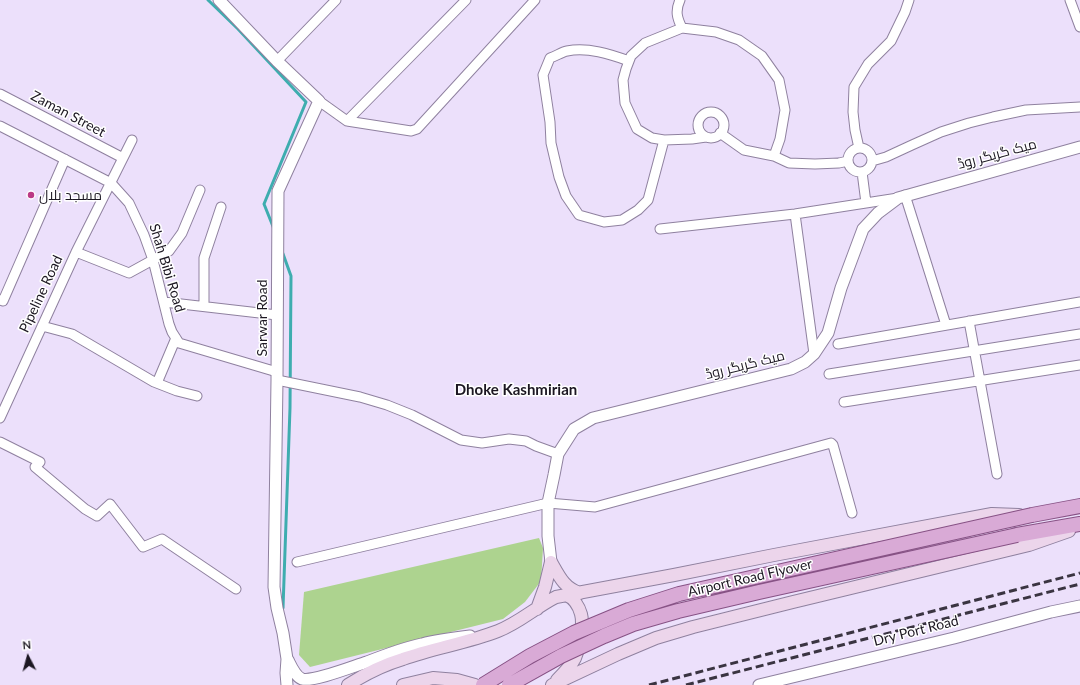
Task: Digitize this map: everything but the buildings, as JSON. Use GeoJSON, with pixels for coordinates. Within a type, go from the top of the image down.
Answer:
{"type":"FeatureCollection","features":[{"type":"Feature","properties":{"kind":"main road","name":"Airport Road Flyover"},"geometry":{"type":"LineString","coordinates":[[483,685],[530,656],[574,633],[629,610],[679,594],[1080,506]]}},
{"type":"Feature","properties":{"kind":"main road"},"geometry":{"type":"LineString","coordinates":[[348,685],[362,682],[386,665],[404,658],[500,630],[518,621],[547,601],[556,597],[674,575],[774,554],[992,514],[1032,516]]}},
{"type":"Feature","properties":{"kind":"main road","name":"Airport Road Flyover"},"geometry":{"type":"LineString","coordinates":[[509,685],[582,646],[633,624],[678,611],[1017,535],[1080,524]]}},
{"type":"Feature","properties":{"kind":"main road"},"geometry":{"type":"LineString","coordinates":[[552,685],[656,638],[800,600],[1029,545],[1080,527]]}},
{"type":"Feature","properties":{"kind":"main road","name":"میک گریگر روڈ"},"geometry":{"type":"LineString","coordinates":[[551,562],[569,588],[580,593]]}},
{"type":"Feature","properties":{"kind":"main road","name":"میک گریگر روڈ"},"geometry":{"type":"LineString","coordinates":[[537,609],[545,587],[551,562]]}},
{"type":"Feature","properties":{"kind":"main road"},"geometry":{"type":"LineString","coordinates":[[552,685],[575,658],[582,624],[582,615],[577,605],[570,597],[566,595]]}},
{"type":"Feature","properties":{"kind":"main road"},"geometry":{"type":"LineString","coordinates":[[403,685],[433,678],[457,680],[475,685]]}},
{"type":"Feature","properties":{"kind":"street"},"geometry":{"type":"LineString","coordinates":[[219,0],[277,61],[319,101],[347,121],[411,131],[418,129],[535,0]]}},
{"type":"Feature","properties":{"kind":"street"},"geometry":{"type":"LineString","coordinates":[[277,61],[336,0]]}},
{"type":"Feature","properties":{"kind":"street"},"geometry":{"type":"LineString","coordinates":[[347,121],[466,0]]}},
{"type":"Feature","properties":{"kind":"street"},"geometry":{"type":"LineString","coordinates":[[680,0],[678,4],[677,17],[682,28]]}},
{"type":"Feature","properties":{"kind":"street"},"geometry":{"type":"LineString","coordinates":[[859,148],[853,112],[854,87],[868,64],[891,41],[909,0]]}},
{"type":"Feature","properties":{"kind":"street"},"geometry":{"type":"LineString","coordinates":[[1070,0],[1080,27]]}},
{"type":"Feature","properties":{"kind":"street"},"geometry":{"type":"LineString","coordinates":[[706,137],[699,132],[698,123],[702,115],[705,113],[714,112],[721,117],[724,125],[723,130],[714,137],[664,140],[652,138],[638,129],[625,103],[623,80],[631,56],[645,43],[682,28],[716,32],[739,40],[762,56],[779,80],[785,110],[780,139],[774,156]]}},
{"type":"Feature","properties":{"kind":"street"},"geometry":{"type":"LineString","coordinates":[[629,60],[586,49],[566,51],[550,58],[543,75],[552,143],[559,177],[566,196],[579,215],[604,222],[622,220],[638,210],[648,200],[664,140]]}},
{"type":"Feature","properties":{"kind":"street","name":"Zaman Street"},"geometry":{"type":"LineString","coordinates":[[0,94],[123,158]]}},
{"type":"Feature","properties":{"kind":"street","name":"Sarwar Road"},"geometry":{"type":"LineString","coordinates":[[287,685],[287,659],[284,633],[277,608],[274,588],[278,191],[319,101]]}},
{"type":"Feature","properties":{"kind":"street"},"geometry":{"type":"LineString","coordinates":[[872,161],[886,158],[941,132],[969,123],[1026,110],[1080,107]]}},
{"type":"Feature","properties":{"kind":"street","name":"Shah Bibi Road"},"geometry":{"type":"LineString","coordinates":[[0,126],[111,183],[129,203],[144,235],[153,260],[169,324],[176,338]]}},
{"type":"Feature","properties":{"kind":"street"},"geometry":{"type":"LineString","coordinates":[[720,133],[744,150],[774,156],[789,163],[815,164],[848,161]]}},
{"type":"Feature","properties":{"kind":"street","name":"Pipeline Road"},"geometry":{"type":"LineString","coordinates":[[0,418],[76,252],[132,140]]}},
{"type":"Feature","properties":{"kind":"street","name":"میک گریگر روڈ"},"geometry":{"type":"LineString","coordinates":[[551,562],[548,536],[548,503],[558,454],[574,429],[593,418],[791,369],[805,362],[814,354],[828,333],[841,288],[863,229],[878,213],[902,196],[1080,147]]}},
{"type":"Feature","properties":{"kind":"street"},"geometry":{"type":"LineString","coordinates":[[855,148],[859,148],[864,148],[867,150],[872,157],[871,165],[862,172],[858,172],[851,168],[848,161],[852,151],[855,148]]}},
{"type":"Feature","properties":{"kind":"street"},"geometry":{"type":"LineString","coordinates":[[1,300],[65,159]]}},
{"type":"Feature","properties":{"kind":"street"},"geometry":{"type":"LineString","coordinates":[[862,172],[866,203]]}},
{"type":"Feature","properties":{"kind":"street"},"geometry":{"type":"LineString","coordinates":[[76,252],[129,274],[169,251],[182,233],[200,190]]}},
{"type":"Feature","properties":{"kind":"street"},"geometry":{"type":"LineString","coordinates":[[660,229],[795,214],[902,196],[946,325]]}},
{"type":"Feature","properties":{"kind":"street"},"geometry":{"type":"LineString","coordinates":[[204,306],[204,258],[221,207]]}},
{"type":"Feature","properties":{"kind":"street"},"geometry":{"type":"LineString","coordinates":[[795,214],[814,354]]}},
{"type":"Feature","properties":{"kind":"street"},"geometry":{"type":"LineString","coordinates":[[164,302],[277,315]]}},
{"type":"Feature","properties":{"kind":"street"},"geometry":{"type":"LineString","coordinates":[[838,344],[1080,302]]}},
{"type":"Feature","properties":{"kind":"street"},"geometry":{"type":"LineString","coordinates":[[969,321],[997,474]]}},
{"type":"Feature","properties":{"kind":"street"},"geometry":{"type":"LineString","coordinates":[[42,326],[72,334],[157,383],[177,391],[197,396]]}},
{"type":"Feature","properties":{"kind":"street"},"geometry":{"type":"LineString","coordinates":[[829,374],[1080,334]]}},
{"type":"Feature","properties":{"kind":"street"},"geometry":{"type":"LineString","coordinates":[[157,383],[176,338]]}},
{"type":"Feature","properties":{"kind":"street"},"geometry":{"type":"LineString","coordinates":[[176,338],[179,343],[277,376],[387,405],[412,415],[461,440],[482,443],[509,439],[526,441],[558,454]]}},
{"type":"Feature","properties":{"kind":"street"},"geometry":{"type":"LineString","coordinates":[[844,402],[1080,365]]}},
{"type":"Feature","properties":{"kind":"street"},"geometry":{"type":"LineString","coordinates":[[0,442],[40,462],[35,467],[85,509],[97,516],[110,504],[143,547],[162,539],[236,589]]}},
{"type":"Feature","properties":{"kind":"street"},"geometry":{"type":"LineString","coordinates":[[297,562],[548,503],[595,507],[831,443],[833,445],[852,513]]}},
{"type":"Feature","properties":{"kind":"street","name":"Dry Port Road"},"geometry":{"type":"LineString","coordinates":[[759,685],[1080,606]]}},
{"type":"Feature","properties":{"kind":"street"},"geometry":{"type":"LineString","coordinates":[[287,659],[294,672],[299,677],[309,679],[337,672],[421,644],[441,640],[486,635]]}},
{"type":"Feature","properties":{"kind":"street"},"geometry":{"type":"LineString","coordinates":[[323,685],[337,672]]}},
{"type":"Feature","properties":{"kind":"green space"},"geometry":{"type":"Polygon","coordinates":[[[539,538],[543,548],[541,581],[525,602],[503,619],[310,667],[299,655],[304,592],[539,538]]]}},
{"type":"Feature","properties":{"kind":"waterway"},"geometry":{"type":"LineString","coordinates":[[208,0],[238,29],[306,102],[264,204],[274,229]]}},
{"type":"Feature","properties":{"kind":"waterway"},"geometry":{"type":"LineString","coordinates":[[282,251],[291,276],[290,408],[283,608]]}},
{"type":"Feature","properties":{"kind":"railway"},"geometry":{"type":"LineString","coordinates":[[649,685],[1080,573]]}},
{"type":"Feature","properties":{"kind":"railway"},"geometry":{"type":"LineString","coordinates":[[686,685],[1080,584]]}},
{"type":"Feature","properties":{"kind":"place","name":"مسجد بلال"},"geometry":{"type":"Point","coordinates":[31,195]}},
{"type":"Feature","properties":{"kind":"district","name":"Dhoke Kashmirian"},"geometry":{"type":"Point","coordinates":[516,390]}}]}
